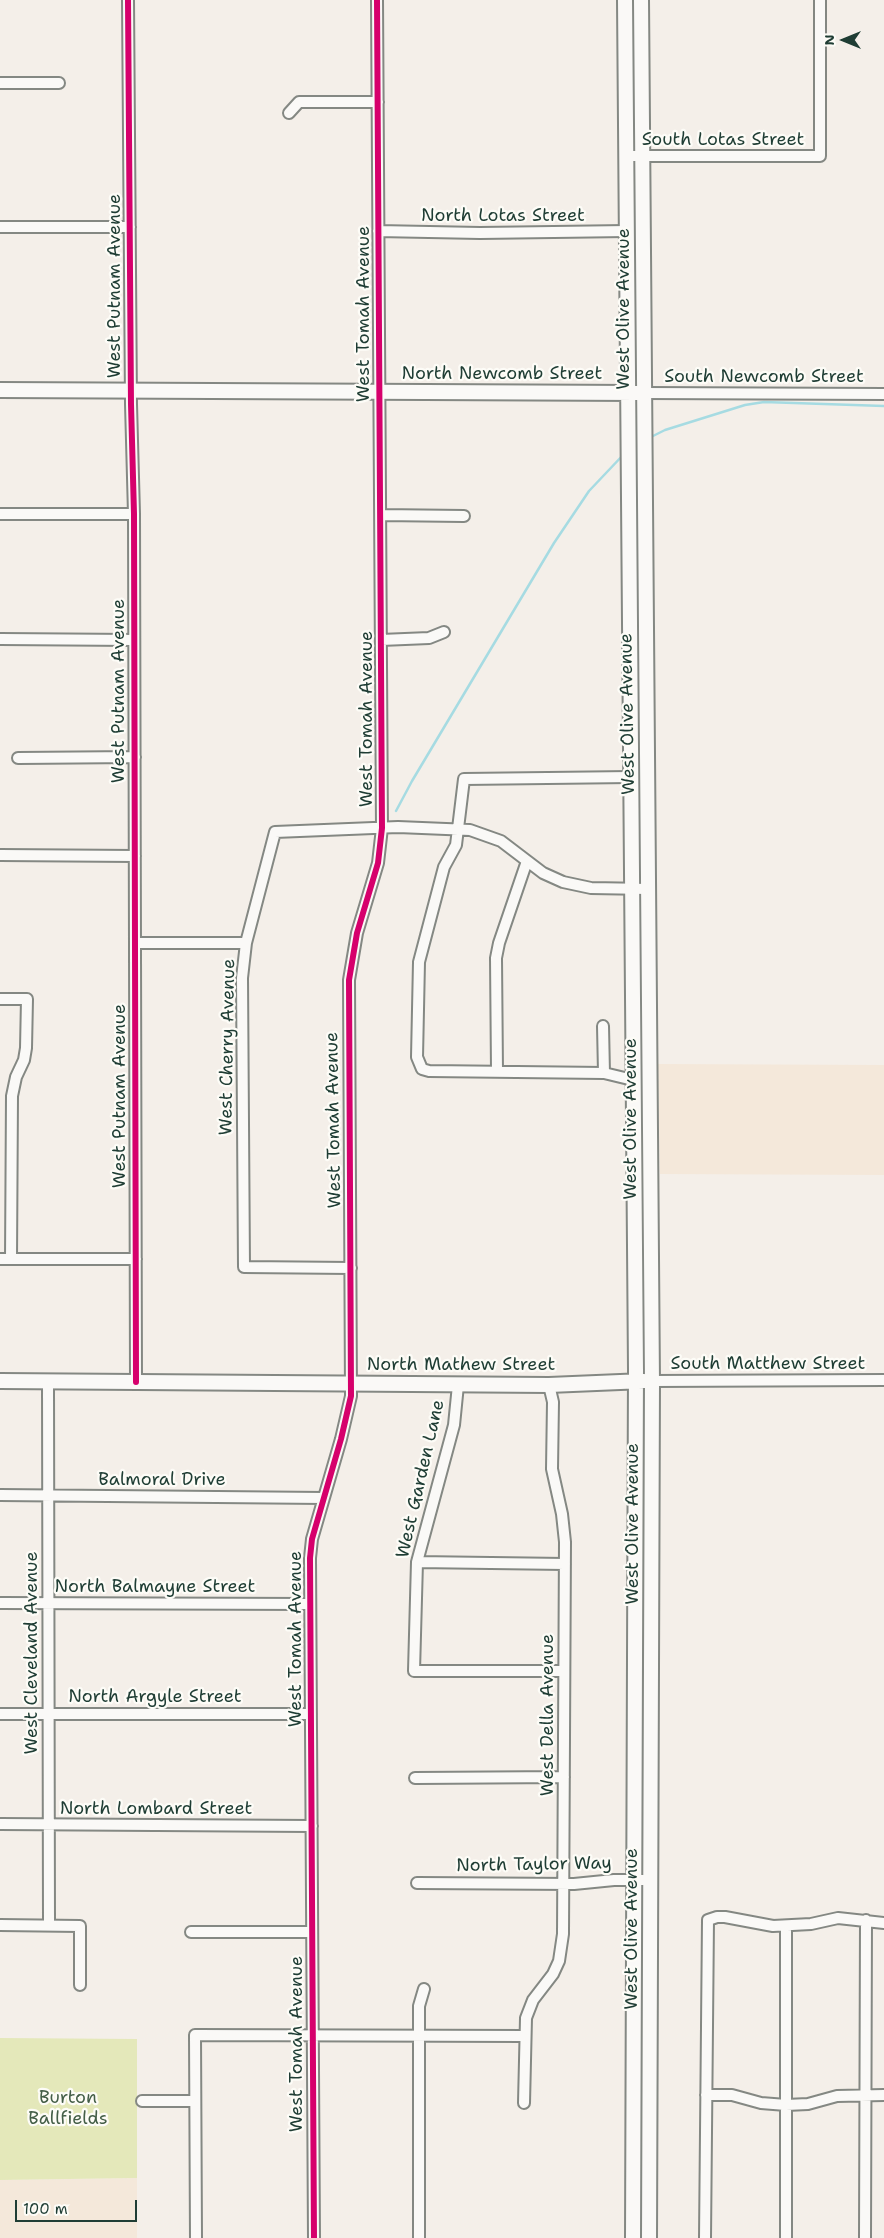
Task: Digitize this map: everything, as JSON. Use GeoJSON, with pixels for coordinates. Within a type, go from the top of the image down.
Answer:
{"type":"FeatureCollection","features":[{"type":"Feature","properties":{"kind":"main road","name":"West Olive Avenue"},"geometry":{"type":"LineString","coordinates":[[625,0],[636,1382],[633,2238]]}},
{"type":"Feature","properties":{"kind":"main road","name":"West Olive Avenue"},"geometry":{"type":"LineString","coordinates":[[641,0],[652,1381],[649,2238]]}},
{"type":"Feature","properties":{"kind":"main road","name":"North Newcomb Street"},"geometry":{"type":"LineString","coordinates":[[0,390],[644,393]]}},
{"type":"Feature","properties":{"kind":"main road","name":"North Mathew Street"},"geometry":{"type":"LineString","coordinates":[[0,1381],[549,1385],[652,1381]]}},
{"type":"Feature","properties":{"kind":"street","name":"West Putnam Avenue"},"geometry":{"type":"LineString","coordinates":[[128,0],[131,390],[134,514],[136,1382]]}},
{"type":"Feature","properties":{"kind":"street","name":"West Tomah Avenue"},"geometry":{"type":"LineString","coordinates":[[314,2238],[311,1548],[347,1416],[352,1383],[349,980],[354,948],[378,863],[382,828],[377,0]]}},
{"type":"Feature","properties":{"kind":"street","name":"South Lotas Street"},"geometry":{"type":"LineString","coordinates":[[626,156],[820,156],[820,0]]}},
{"type":"Feature","properties":{"kind":"street"},"geometry":{"type":"LineString","coordinates":[[0,83],[60,83]]}},
{"type":"Feature","properties":{"kind":"street"},"geometry":{"type":"LineString","coordinates":[[289,113],[299,102],[378,102]]}},
{"type":"Feature","properties":{"kind":"street"},"geometry":{"type":"LineString","coordinates":[[0,227],[130,227]]}},
{"type":"Feature","properties":{"kind":"street","name":"North Lotas Street"},"geometry":{"type":"LineString","coordinates":[[378,231],[480,233],[627,231]]}},
{"type":"Feature","properties":{"kind":"street","name":"South Newcomb Street"},"geometry":{"type":"LineString","coordinates":[[644,393],[884,394]]}},
{"type":"Feature","properties":{"kind":"street"},"geometry":{"type":"LineString","coordinates":[[0,514],[134,514]]}},
{"type":"Feature","properties":{"kind":"street"},"geometry":{"type":"LineString","coordinates":[[380,515],[464,516]]}},
{"type":"Feature","properties":{"kind":"street"},"geometry":{"type":"LineString","coordinates":[[381,640],[429,638],[444,632]]}},
{"type":"Feature","properties":{"kind":"street"},"geometry":{"type":"LineString","coordinates":[[0,639],[134,640]]}},
{"type":"Feature","properties":{"kind":"street"},"geometry":{"type":"LineString","coordinates":[[18,758],[135,757]]}},
{"type":"Feature","properties":{"kind":"street"},"geometry":{"type":"LineString","coordinates":[[631,776],[464,779],[456,844],[444,868],[420,954],[417,1057],[422,1069],[429,1071],[604,1074],[633,1080]]}},
{"type":"Feature","properties":{"kind":"street"},"geometry":{"type":"LineString","coordinates":[[382,828],[458,829],[478,832],[494,837],[509,846],[549,876],[574,886],[648,889]]}},
{"type":"Feature","properties":{"kind":"street","name":"West Cherry Avenue"},"geometry":{"type":"LineString","coordinates":[[351,1268],[244,1267],[241,989],[246,943],[275,832],[382,828]]}},
{"type":"Feature","properties":{"kind":"street"},"geometry":{"type":"LineString","coordinates":[[0,855],[134,856]]}},
{"type":"Feature","properties":{"kind":"street"},"geometry":{"type":"LineString","coordinates":[[497,1072],[496,958],[499,943],[527,861]]}},
{"type":"Feature","properties":{"kind":"street"},"geometry":{"type":"LineString","coordinates":[[135,943],[246,943]]}},
{"type":"Feature","properties":{"kind":"street"},"geometry":{"type":"LineString","coordinates":[[0,999],[27,999],[26,1048],[12,1096],[12,1259]]}},
{"type":"Feature","properties":{"kind":"street"},"geometry":{"type":"LineString","coordinates":[[603,1026],[604,1074]]}},
{"type":"Feature","properties":{"kind":"street"},"geometry":{"type":"LineString","coordinates":[[0,1259],[136,1259]]}},
{"type":"Feature","properties":{"kind":"street","name":"South Matthew Street"},"geometry":{"type":"LineString","coordinates":[[652,1381],[884,1380]]}},
{"type":"Feature","properties":{"kind":"street","name":"West Cleveland Avenue"},"geometry":{"type":"LineString","coordinates":[[48,1381],[49,1925]]}},
{"type":"Feature","properties":{"kind":"street","name":"West Garden Lane"},"geometry":{"type":"LineString","coordinates":[[458,1385],[454,1425],[416,1562],[414,1671],[564,1671]]}},
{"type":"Feature","properties":{"kind":"street","name":"West Della Avenue"},"geometry":{"type":"LineString","coordinates":[[524,2103],[524,2036],[529,2008],[553,1974],[561,1954],[565,1564],[562,1514],[552,1470],[553,1402],[549,1385]]}},
{"type":"Feature","properties":{"kind":"street","name":"Balmoral Drive"},"geometry":{"type":"LineString","coordinates":[[0,1495],[324,1498]]}},
{"type":"Feature","properties":{"kind":"street"},"geometry":{"type":"LineString","coordinates":[[416,1562],[565,1564]]}},
{"type":"Feature","properties":{"kind":"street","name":"North Balmayne Street"},"geometry":{"type":"LineString","coordinates":[[0,1603],[310,1604]]}},
{"type":"Feature","properties":{"kind":"street","name":"North Argyle Street"},"geometry":{"type":"LineString","coordinates":[[0,1714],[311,1714]]}},
{"type":"Feature","properties":{"kind":"street"},"geometry":{"type":"LineString","coordinates":[[416,1778],[564,1777]]}},
{"type":"Feature","properties":{"kind":"street","name":"North Lombard Street"},"geometry":{"type":"LineString","coordinates":[[0,1824],[312,1826]]}},
{"type":"Feature","properties":{"kind":"street","name":"North Taylor Way"},"geometry":{"type":"LineString","coordinates":[[417,1883],[563,1884],[651,1880]]}},
{"type":"Feature","properties":{"kind":"street"},"geometry":{"type":"LineString","coordinates":[[705,2238],[708,1920],[725,1917],[773,1926],[811,1924],[838,1918],[884,1923]]}},
{"type":"Feature","properties":{"kind":"street"},"geometry":{"type":"LineString","coordinates":[[865,2238],[866,1920]]}},
{"type":"Feature","properties":{"kind":"street"},"geometry":{"type":"LineString","coordinates":[[0,1926],[80,1926],[80,1986]]}},
{"type":"Feature","properties":{"kind":"street"},"geometry":{"type":"LineString","coordinates":[[786,1926],[786,2238]]}},
{"type":"Feature","properties":{"kind":"street"},"geometry":{"type":"LineString","coordinates":[[191,1932],[312,1932]]}},
{"type":"Feature","properties":{"kind":"street"},"geometry":{"type":"LineString","coordinates":[[419,2238],[419,2006],[424,1989]]}},
{"type":"Feature","properties":{"kind":"street"},"geometry":{"type":"LineString","coordinates":[[196,2238],[195,2035],[524,2036]]}},
{"type":"Feature","properties":{"kind":"street"},"geometry":{"type":"LineString","coordinates":[[706,2095],[732,2095],[761,2103],[786,2105],[808,2104],[838,2096],[884,2095]]}},
{"type":"Feature","properties":{"kind":"street"},"geometry":{"type":"LineString","coordinates":[[142,2101],[195,2101]]}},
{"type":"Feature","properties":{"kind":"shaded area"},"geometry":{"type":"Polygon","coordinates":[[[658,1064],[884,1065],[884,1175],[660,1174],[658,1064]]]}},
{"type":"Feature","properties":{"kind":"shaded area"},"geometry":{"type":"Polygon","coordinates":[[[137,2178],[137,2238],[0,2238],[0,2180],[137,2178]]]}},
{"type":"Feature","properties":{"kind":"green space","name":"Burton Ballfields"},"geometry":{"type":"Polygon","coordinates":[[[0,2038],[137,2039],[137,2178],[0,2180],[0,2038]]]}},
{"type":"Feature","properties":{"kind":"waterway"},"geometry":{"type":"LineString","coordinates":[[649,438],[665,430],[745,405],[764,402],[884,406]]}},
{"type":"Feature","properties":{"kind":"waterway"},"geometry":{"type":"LineString","coordinates":[[396,811],[554,543],[589,491],[624,454]]}},
{"type":"Feature","properties":{"kind":"cycle path"},"geometry":{"type":"LineString","coordinates":[[128,0],[131,404],[134,514],[136,1382]]}},
{"type":"Feature","properties":{"kind":"cycle path"},"geometry":{"type":"LineString","coordinates":[[314,2238],[310,1558],[312,1539],[341,1439],[351,1396],[349,980],[357,933],[378,863],[382,828],[377,0]]}}]}
